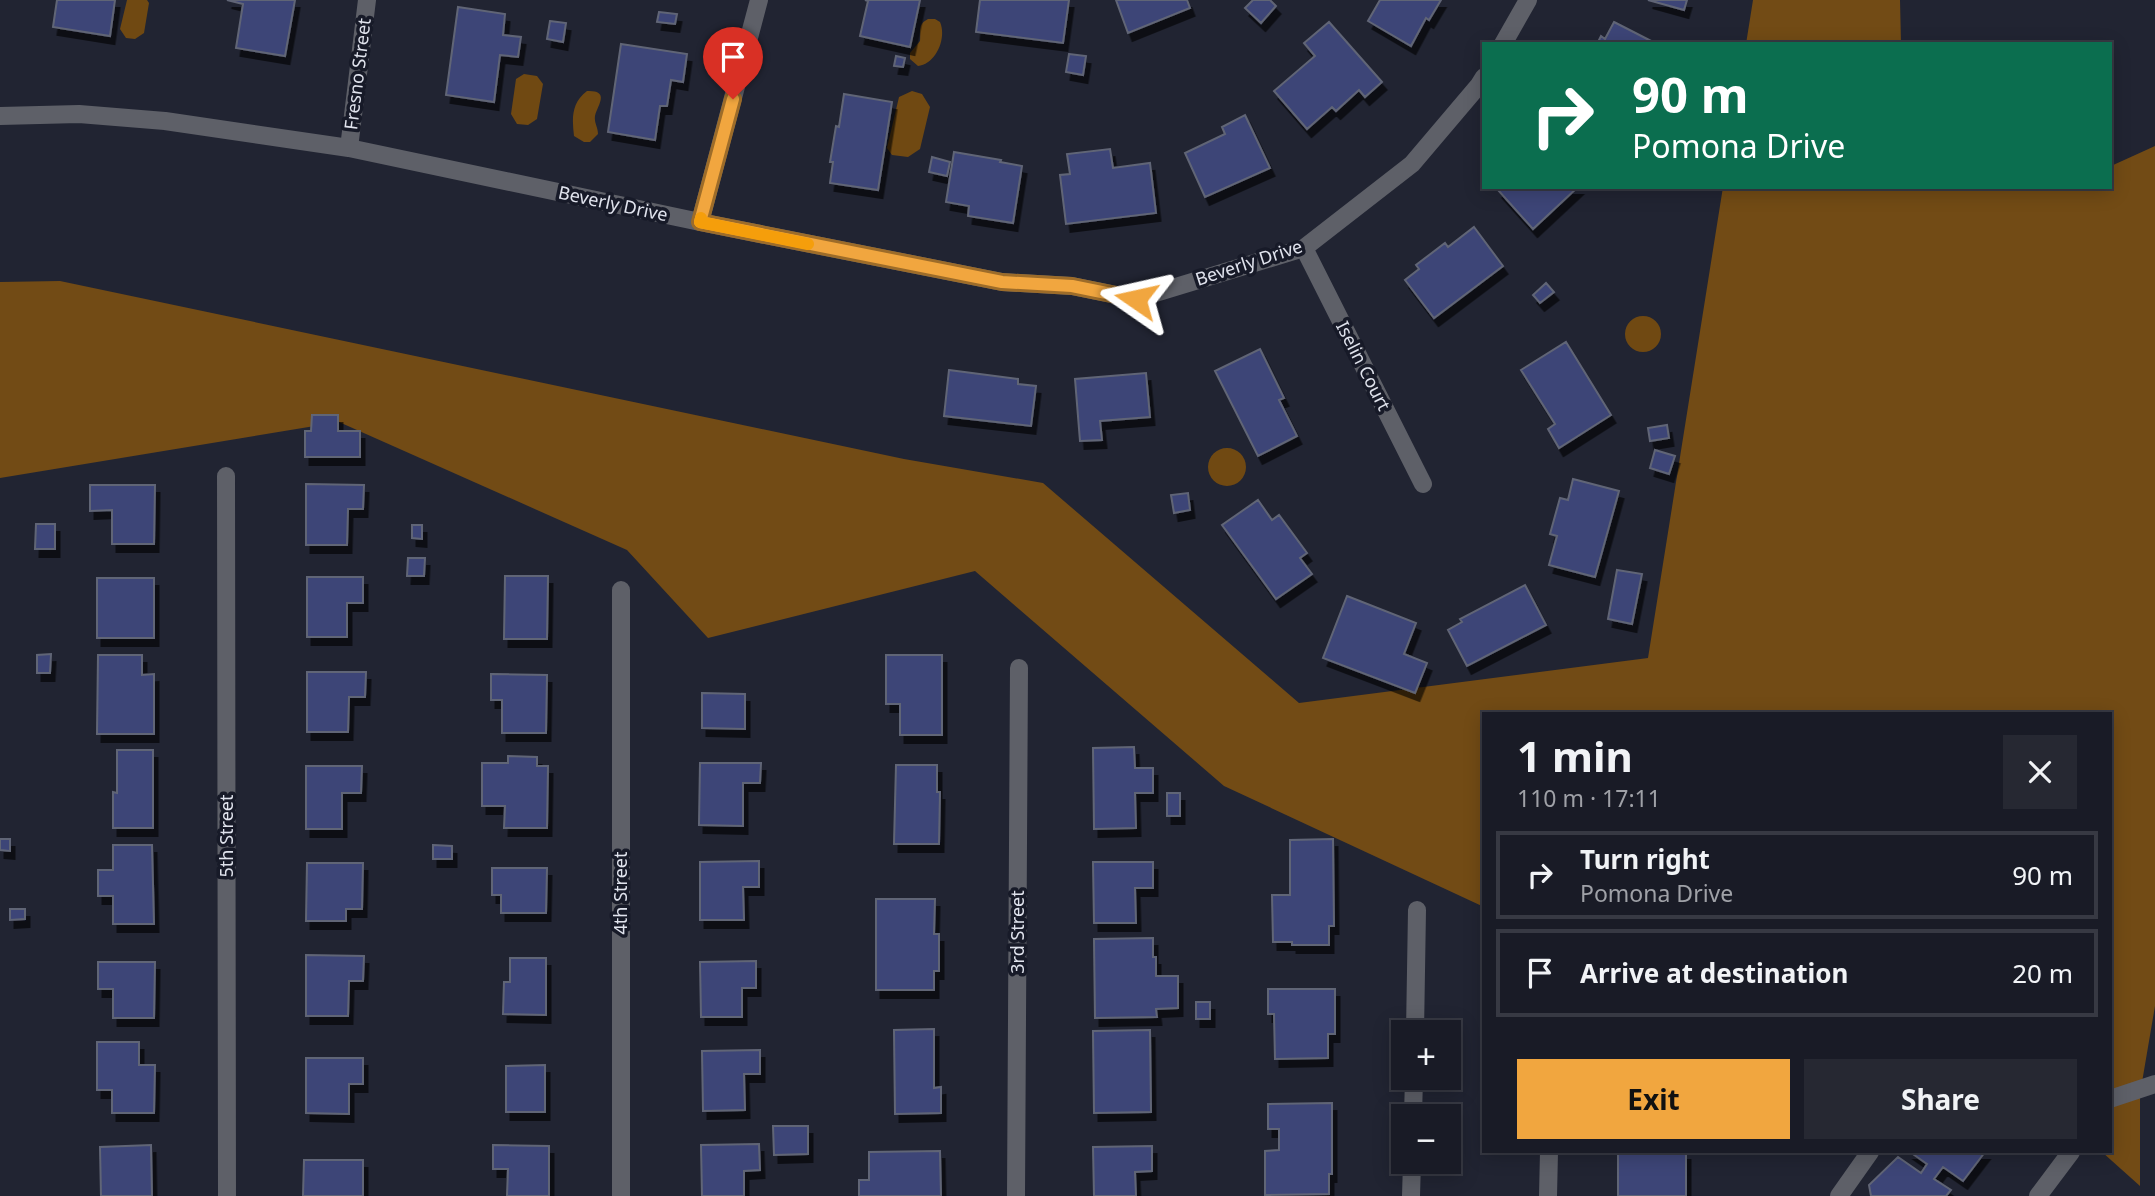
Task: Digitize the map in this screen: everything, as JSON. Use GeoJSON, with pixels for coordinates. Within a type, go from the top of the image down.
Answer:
{"type":"FeatureCollection","features":[{"type":"Feature","properties":{"kind":"street","name":"Fresno Street"},"geometry":{"type":"LineString","coordinates":[[349,148],[368,0]]}},
{"type":"Feature","properties":{"kind":"street"},"geometry":{"type":"LineString","coordinates":[[700,222],[759,0]]}},
{"type":"Feature","properties":{"kind":"street"},"geometry":{"type":"LineString","coordinates":[[1504,42],[1528,0]]}},
{"type":"Feature","properties":{"kind":"street","name":"Beverly Drive"},"geometry":{"type":"LineString","coordinates":[[0,116],[79,114],[165,121],[349,148],[1002,282],[1072,286],[1136,299],[1304,248],[1412,164],[1482,80]]}},
{"type":"Feature","properties":{"kind":"street","name":"Iselin Court"},"geometry":{"type":"LineString","coordinates":[[1304,248],[1423,484]]}},
{"type":"Feature","properties":{"kind":"street","name":"5th Street"},"geometry":{"type":"LineString","coordinates":[[226,476],[227,1196]]}},
{"type":"Feature","properties":{"kind":"street","name":"4th Street"},"geometry":{"type":"LineString","coordinates":[[621,590],[621,1196]]}},
{"type":"Feature","properties":{"kind":"street","name":"3rd Street"},"geometry":{"type":"LineString","coordinates":[[1016,1196],[1019,668]]}},
{"type":"Feature","properties":{"kind":"street"},"geometry":{"type":"LineString","coordinates":[[1415,1020],[1417,910]]}},
{"type":"Feature","properties":{"kind":"street"},"geometry":{"type":"LineString","coordinates":[[2112,1098],[2155,1084]]}},
{"type":"Feature","properties":{"kind":"street"},"geometry":{"type":"LineString","coordinates":[[1548,1196],[1549,1153]]}},
{"type":"Feature","properties":{"kind":"street"},"geometry":{"type":"LineString","coordinates":[[1839,1196],[1869,1153]]}},
{"type":"Feature","properties":{"kind":"street"},"geometry":{"type":"LineString","coordinates":[[2038,1196],[2070,1153]]}},
{"type":"Feature","properties":{"kind":"street"},"geometry":{"type":"LineString","coordinates":[[1411,1196],[1412,1174]]}},
{"type":"Feature","properties":{"kind":"shaded area"},"geometry":{"type":"Polygon","coordinates":[[[127,0],[147,0],[149,3],[144,33],[135,39],[126,38],[120,29],[127,0]]]}},
{"type":"Feature","properties":{"kind":"shaded area"},"geometry":{"type":"Polygon","coordinates":[[[1753,0],[1900,0],[1901,42],[1746,42],[1753,0]]]}},
{"type":"Feature","properties":{"kind":"shaded area"},"geometry":{"type":"Polygon","coordinates":[[[928,19],[940,22],[941,42],[930,61],[918,66],[910,59],[910,53],[920,41],[921,26],[928,19]]]}},
{"type":"Feature","properties":{"kind":"shaded area"},"geometry":{"type":"Polygon","coordinates":[[[524,74],[537,76],[543,84],[537,119],[528,125],[517,124],[511,114],[516,79],[524,74]]]}},
{"type":"Feature","properties":{"kind":"shaded area"},"geometry":{"type":"Polygon","coordinates":[[[587,91],[599,93],[601,99],[595,116],[598,134],[590,142],[584,142],[574,136],[573,117],[575,106],[587,91]]]}},
{"type":"Feature","properties":{"kind":"shaded area"},"geometry":{"type":"Polygon","coordinates":[[[912,91],[922,94],[930,107],[920,149],[908,157],[892,155],[887,148],[899,97],[912,91]]]}},
{"type":"Feature","properties":{"kind":"shaded area"},"geometry":{"type":"Polygon","coordinates":[[[2155,146],[2155,1006],[2140,1094],[2140,1186],[2103,1153],[2112,1153],[2112,712],[1482,712],[1482,906],[1224,786],[975,571],[708,638],[627,550],[339,422],[0,478],[0,282],[60,281],[904,459],[1043,483],[1299,703],[1648,658],[1723,189],[2112,189],[2112,166],[2155,146]]]}},
{"type":"Feature","properties":{"kind":"shaded area"},"geometry":{"type":"Polygon","coordinates":[[[1643,316],[1656,321],[1661,334],[1656,347],[1643,352],[1630,347],[1625,334],[1630,321],[1643,316]]]}},
{"type":"Feature","properties":{"kind":"shaded area"},"geometry":{"type":"Polygon","coordinates":[[[1227,448],[1240,454],[1246,467],[1240,480],[1227,486],[1214,480],[1208,467],[1214,454],[1227,448]]]}},
{"type":"Feature","properties":{"kind":"building"},"geometry":{"type":"Polygon","coordinates":[[[57,0],[115,0],[110,36],[53,27],[57,0]]]}},
{"type":"Feature","properties":{"kind":"building"},"geometry":{"type":"Polygon","coordinates":[[[227,0],[295,0],[285,56],[236,48],[243,4],[227,0]]]}},
{"type":"Feature","properties":{"kind":"building"},"geometry":{"type":"Polygon","coordinates":[[[865,0],[920,0],[910,47],[860,36],[868,1],[865,0]]]}},
{"type":"Feature","properties":{"kind":"building"},"geometry":{"type":"Polygon","coordinates":[[[980,0],[1069,0],[1063,43],[976,32],[980,0]]]}},
{"type":"Feature","properties":{"kind":"building"},"geometry":{"type":"Polygon","coordinates":[[[1116,0],[1187,0],[1190,8],[1128,33],[1116,0]]]}},
{"type":"Feature","properties":{"kind":"building"},"geometry":{"type":"Polygon","coordinates":[[[1253,0],[1270,0],[1276,6],[1261,23],[1245,8],[1253,0]]]}},
{"type":"Feature","properties":{"kind":"building"},"geometry":{"type":"Polygon","coordinates":[[[1380,0],[1441,0],[1429,20],[1426,18],[1411,46],[1368,21],[1380,0]]]}},
{"type":"Feature","properties":{"kind":"building"},"geometry":{"type":"Polygon","coordinates":[[[1648,0],[1687,0],[1684,10],[1648,0]]]}},
{"type":"Feature","properties":{"kind":"building"},"geometry":{"type":"Polygon","coordinates":[[[458,7],[505,14],[503,35],[521,37],[518,57],[500,55],[494,102],[446,95],[458,7]]]}},
{"type":"Feature","properties":{"kind":"building"},"geometry":{"type":"Polygon","coordinates":[[[659,12],[677,14],[675,24],[657,22],[659,12]]]}},
{"type":"Feature","properties":{"kind":"building"},"geometry":{"type":"Polygon","coordinates":[[[550,21],[566,23],[563,42],[547,39],[550,21]]]}},
{"type":"Feature","properties":{"kind":"building"},"geometry":{"type":"Polygon","coordinates":[[[1329,22],[1382,82],[1365,97],[1359,90],[1336,111],[1332,107],[1307,129],[1274,91],[1315,56],[1304,43],[1329,22]]]}},
{"type":"Feature","properties":{"kind":"building"},"geometry":{"type":"Polygon","coordinates":[[[1614,22],[1653,42],[1598,42],[1601,36],[1605,39],[1614,22]]]}},
{"type":"Feature","properties":{"kind":"building"},"geometry":{"type":"Polygon","coordinates":[[[621,44],[687,54],[683,82],[671,80],[667,106],[660,106],[655,140],[608,132],[621,44]]]}},
{"type":"Feature","properties":{"kind":"building"},"geometry":{"type":"Polygon","coordinates":[[[1069,54],[1086,56],[1083,75],[1066,72],[1069,54]]]}},
{"type":"Feature","properties":{"kind":"building"},"geometry":{"type":"Polygon","coordinates":[[[896,56],[905,58],[903,67],[894,66],[896,56]]]}},
{"type":"Feature","properties":{"kind":"building"},"geometry":{"type":"Polygon","coordinates":[[[844,94],[892,102],[878,190],[830,183],[833,162],[830,162],[844,94]]]}},
{"type":"Feature","properties":{"kind":"building"},"geometry":{"type":"Polygon","coordinates":[[[1245,115],[1270,168],[1205,197],[1185,153],[1225,134],[1222,127],[1245,115]]]}},
{"type":"Feature","properties":{"kind":"building"},"geometry":{"type":"Polygon","coordinates":[[[1110,149],[1113,168],[1150,163],[1156,213],[1066,224],[1060,175],[1070,174],[1067,154],[1110,149]]]}},
{"type":"Feature","properties":{"kind":"building"},"geometry":{"type":"Polygon","coordinates":[[[954,152],[1022,166],[1013,223],[968,216],[969,206],[946,202],[954,152]]]}},
{"type":"Feature","properties":{"kind":"building"},"geometry":{"type":"Polygon","coordinates":[[[932,157],[950,162],[947,176],[929,172],[932,157]]]}},
{"type":"Feature","properties":{"kind":"building"},"geometry":{"type":"Polygon","coordinates":[[[1499,189],[1576,189],[1533,229],[1499,189]]]}},
{"type":"Feature","properties":{"kind":"building"},"geometry":{"type":"Polygon","coordinates":[[[1474,227],[1503,266],[1434,318],[1405,280],[1419,269],[1416,265],[1445,243],[1448,247],[1474,227]]]}},
{"type":"Feature","properties":{"kind":"building"},"geometry":{"type":"Polygon","coordinates":[[[1546,283],[1554,292],[1540,303],[1533,295],[1546,283]]]}},
{"type":"Feature","properties":{"kind":"building"},"geometry":{"type":"Polygon","coordinates":[[[1566,342],[1611,415],[1559,448],[1548,429],[1555,424],[1521,370],[1566,342]]]}},
{"type":"Feature","properties":{"kind":"building"},"geometry":{"type":"Polygon","coordinates":[[[1260,349],[1284,398],[1279,400],[1297,436],[1258,456],[1215,371],[1260,349]]]}},
{"type":"Feature","properties":{"kind":"building"},"geometry":{"type":"Polygon","coordinates":[[[949,370],[1018,379],[1018,384],[1036,386],[1031,426],[944,416],[949,370]]]}},
{"type":"Feature","properties":{"kind":"building"},"geometry":{"type":"Polygon","coordinates":[[[1146,373],[1150,417],[1100,421],[1102,440],[1080,441],[1075,379],[1146,373]]]}},
{"type":"Feature","properties":{"kind":"building"},"geometry":{"type":"Polygon","coordinates":[[[312,415],[338,415],[338,431],[360,431],[360,457],[305,457],[305,431],[311,431],[312,415]]]}},
{"type":"Feature","properties":{"kind":"building"},"geometry":{"type":"Polygon","coordinates":[[[1667,425],[1669,438],[1650,441],[1648,428],[1667,425]]]}},
{"type":"Feature","properties":{"kind":"building"},"geometry":{"type":"Polygon","coordinates":[[[1655,450],[1675,456],[1669,474],[1650,468],[1655,450]]]}},
{"type":"Feature","properties":{"kind":"building"},"geometry":{"type":"Polygon","coordinates":[[[1573,479],[1619,491],[1595,577],[1549,565],[1557,536],[1550,534],[1560,498],[1568,500],[1573,479]]]}},
{"type":"Feature","properties":{"kind":"building"},"geometry":{"type":"Polygon","coordinates":[[[306,484],[364,485],[363,509],[348,509],[347,545],[306,545],[306,484]]]}},
{"type":"Feature","properties":{"kind":"building"},"geometry":{"type":"Polygon","coordinates":[[[90,485],[155,485],[154,544],[112,544],[112,510],[90,511],[90,485]]]}},
{"type":"Feature","properties":{"kind":"building"},"geometry":{"type":"Polygon","coordinates":[[[1188,493],[1190,510],[1174,513],[1171,495],[1188,493]]]}},
{"type":"Feature","properties":{"kind":"building"},"geometry":{"type":"Polygon","coordinates":[[[1258,500],[1272,520],[1279,515],[1307,553],[1300,558],[1312,574],[1276,599],[1222,525],[1258,500]]]}},
{"type":"Feature","properties":{"kind":"building"},"geometry":{"type":"Polygon","coordinates":[[[36,524],[55,524],[55,549],[35,549],[36,524]]]}},
{"type":"Feature","properties":{"kind":"building"},"geometry":{"type":"Polygon","coordinates":[[[412,525],[422,525],[422,539],[412,538],[412,525]]]}},
{"type":"Feature","properties":{"kind":"building"},"geometry":{"type":"Polygon","coordinates":[[[408,558],[425,558],[424,576],[407,576],[408,558]]]}},
{"type":"Feature","properties":{"kind":"building"},"geometry":{"type":"Polygon","coordinates":[[[1617,570],[1642,574],[1632,624],[1608,619],[1617,570]]]}},
{"type":"Feature","properties":{"kind":"building"},"geometry":{"type":"Polygon","coordinates":[[[505,576],[548,576],[547,639],[504,639],[505,576]]]}},
{"type":"Feature","properties":{"kind":"building"},"geometry":{"type":"Polygon","coordinates":[[[307,577],[363,577],[363,603],[347,603],[347,637],[307,637],[307,577]]]}},
{"type":"Feature","properties":{"kind":"building"},"geometry":{"type":"Polygon","coordinates":[[[97,578],[154,578],[154,638],[97,638],[97,578]]]}},
{"type":"Feature","properties":{"kind":"building"},"geometry":{"type":"Polygon","coordinates":[[[1525,585],[1546,625],[1467,666],[1448,630],[1462,622],[1460,619],[1525,585]]]}},
{"type":"Feature","properties":{"kind":"building"},"geometry":{"type":"Polygon","coordinates":[[[1347,596],[1416,623],[1404,654],[1427,663],[1415,693],[1323,658],[1347,596]]]}},
{"type":"Feature","properties":{"kind":"building"},"geometry":{"type":"Polygon","coordinates":[[[51,654],[50,673],[37,673],[37,655],[51,654]]]}},
{"type":"Feature","properties":{"kind":"building"},"geometry":{"type":"Polygon","coordinates":[[[98,655],[142,655],[142,675],[154,674],[154,734],[97,734],[98,655]]]}},
{"type":"Feature","properties":{"kind":"building"},"geometry":{"type":"Polygon","coordinates":[[[886,655],[942,655],[942,735],[900,735],[900,704],[886,704],[886,655]]]}},
{"type":"Feature","properties":{"kind":"building"},"geometry":{"type":"Polygon","coordinates":[[[307,672],[366,672],[365,697],[349,697],[348,732],[307,732],[307,672]]]}},
{"type":"Feature","properties":{"kind":"building"},"geometry":{"type":"Polygon","coordinates":[[[491,674],[547,675],[546,733],[502,733],[502,700],[491,700],[491,674]]]}},
{"type":"Feature","properties":{"kind":"building"},"geometry":{"type":"Polygon","coordinates":[[[702,693],[745,694],[745,729],[702,728],[702,693]]]}},
{"type":"Feature","properties":{"kind":"building"},"geometry":{"type":"Polygon","coordinates":[[[1134,747],[1135,768],[1153,768],[1153,793],[1135,793],[1136,828],[1094,829],[1093,748],[1134,747]]]}},
{"type":"Feature","properties":{"kind":"building"},"geometry":{"type":"Polygon","coordinates":[[[117,750],[153,750],[153,828],[113,828],[113,792],[117,793],[117,750]]]}},
{"type":"Feature","properties":{"kind":"building"},"geometry":{"type":"Polygon","coordinates":[[[508,756],[537,757],[537,766],[548,766],[547,828],[504,828],[505,806],[482,806],[482,763],[508,763],[508,756]]]}},
{"type":"Feature","properties":{"kind":"building"},"geometry":{"type":"Polygon","coordinates":[[[700,763],[761,763],[760,783],[743,783],[743,826],[699,825],[700,763]]]}},
{"type":"Feature","properties":{"kind":"building"},"geometry":{"type":"Polygon","coordinates":[[[896,765],[937,765],[937,792],[940,792],[939,844],[894,844],[896,765]]]}},
{"type":"Feature","properties":{"kind":"building"},"geometry":{"type":"Polygon","coordinates":[[[306,766],[362,766],[361,793],[342,793],[342,829],[306,829],[306,766]]]}},
{"type":"Feature","properties":{"kind":"building"},"geometry":{"type":"Polygon","coordinates":[[[1167,793],[1180,793],[1180,816],[1167,816],[1167,793]]]}},
{"type":"Feature","properties":{"kind":"building"},"geometry":{"type":"Polygon","coordinates":[[[0,839],[10,839],[10,851],[0,850],[0,839]]]}},
{"type":"Feature","properties":{"kind":"building"},"geometry":{"type":"Polygon","coordinates":[[[1333,839],[1334,926],[1329,926],[1329,945],[1273,942],[1272,895],[1290,895],[1290,840],[1333,839]]]}},
{"type":"Feature","properties":{"kind":"building"},"geometry":{"type":"Polygon","coordinates":[[[113,845],[152,845],[154,924],[113,924],[113,896],[98,896],[98,870],[113,870],[113,845]]]}},
{"type":"Feature","properties":{"kind":"building"},"geometry":{"type":"Polygon","coordinates":[[[433,845],[452,846],[452,859],[433,859],[433,845]]]}},
{"type":"Feature","properties":{"kind":"building"},"geometry":{"type":"Polygon","coordinates":[[[759,861],[759,887],[743,887],[744,920],[700,920],[700,862],[759,861]]]}},
{"type":"Feature","properties":{"kind":"building"},"geometry":{"type":"Polygon","coordinates":[[[1093,862],[1153,862],[1153,888],[1135,888],[1136,923],[1094,923],[1093,862]]]}},
{"type":"Feature","properties":{"kind":"building"},"geometry":{"type":"Polygon","coordinates":[[[307,863],[363,863],[362,909],[346,909],[346,921],[306,921],[307,863]]]}},
{"type":"Feature","properties":{"kind":"building"},"geometry":{"type":"Polygon","coordinates":[[[492,868],[547,868],[546,913],[501,913],[501,895],[492,895],[492,868]]]}},
{"type":"Feature","properties":{"kind":"building"},"geometry":{"type":"Polygon","coordinates":[[[876,899],[935,899],[934,934],[939,934],[939,971],[934,971],[934,990],[876,990],[876,899]]]}},
{"type":"Feature","properties":{"kind":"building"},"geometry":{"type":"Polygon","coordinates":[[[10,909],[25,909],[25,919],[10,920],[10,909]]]}},
{"type":"Feature","properties":{"kind":"building"},"geometry":{"type":"Polygon","coordinates":[[[1153,938],[1156,976],[1178,976],[1178,1008],[1156,1009],[1157,1017],[1095,1018],[1094,939],[1153,938]]]}},
{"type":"Feature","properties":{"kind":"building"},"geometry":{"type":"Polygon","coordinates":[[[306,955],[364,956],[363,981],[349,981],[348,1016],[306,1016],[306,955]]]}},
{"type":"Feature","properties":{"kind":"building"},"geometry":{"type":"Polygon","coordinates":[[[510,958],[546,958],[546,1015],[503,1014],[504,982],[510,982],[510,958]]]}},
{"type":"Feature","properties":{"kind":"building"},"geometry":{"type":"Polygon","coordinates":[[[756,961],[756,988],[742,988],[742,1017],[701,1017],[700,962],[756,961]]]}},
{"type":"Feature","properties":{"kind":"building"},"geometry":{"type":"Polygon","coordinates":[[[98,962],[155,962],[154,1018],[113,1018],[113,989],[98,989],[98,962]]]}},
{"type":"Feature","properties":{"kind":"building"},"geometry":{"type":"Polygon","coordinates":[[[1268,989],[1335,989],[1335,1034],[1328,1034],[1328,1058],[1275,1059],[1274,1014],[1268,1014],[1268,989]]]}},
{"type":"Feature","properties":{"kind":"building"},"geometry":{"type":"Polygon","coordinates":[[[1196,1002],[1210,1002],[1210,1019],[1196,1019],[1196,1002]]]}},
{"type":"Feature","properties":{"kind":"building"},"geometry":{"type":"Polygon","coordinates":[[[934,1029],[934,1088],[941,1087],[941,1113],[895,1114],[894,1030],[934,1029]]]}},
{"type":"Feature","properties":{"kind":"building"},"geometry":{"type":"Polygon","coordinates":[[[1150,1030],[1151,1112],[1094,1113],[1093,1031],[1150,1030]]]}},
{"type":"Feature","properties":{"kind":"building"},"geometry":{"type":"Polygon","coordinates":[[[97,1042],[139,1042],[139,1065],[155,1065],[154,1113],[112,1113],[112,1090],[97,1090],[97,1042]]]}},
{"type":"Feature","properties":{"kind":"building"},"geometry":{"type":"Polygon","coordinates":[[[760,1050],[760,1074],[744,1074],[745,1110],[703,1111],[702,1051],[760,1050]]]}},
{"type":"Feature","properties":{"kind":"building"},"geometry":{"type":"Polygon","coordinates":[[[306,1058],[363,1058],[363,1084],[349,1084],[349,1114],[306,1113],[306,1058]]]}},
{"type":"Feature","properties":{"kind":"building"},"geometry":{"type":"Polygon","coordinates":[[[545,1065],[545,1112],[506,1112],[506,1066],[545,1065]]]}},
{"type":"Feature","properties":{"kind":"building"},"geometry":{"type":"Polygon","coordinates":[[[1332,1103],[1332,1174],[1329,1174],[1329,1194],[1265,1195],[1265,1151],[1279,1150],[1279,1129],[1268,1129],[1268,1104],[1332,1103]]]}},
{"type":"Feature","properties":{"kind":"building"},"geometry":{"type":"Polygon","coordinates":[[[773,1126],[808,1126],[808,1154],[774,1155],[773,1126]]]}},
{"type":"Feature","properties":{"kind":"building"},"geometry":{"type":"Polygon","coordinates":[[[759,1144],[760,1170],[744,1171],[744,1196],[702,1196],[701,1145],[759,1144]]]}},
{"type":"Feature","properties":{"kind":"building"},"geometry":{"type":"Polygon","coordinates":[[[151,1145],[152,1196],[101,1196],[100,1147],[151,1145]]]}},
{"type":"Feature","properties":{"kind":"building"},"geometry":{"type":"Polygon","coordinates":[[[493,1145],[549,1146],[549,1196],[507,1196],[508,1169],[493,1169],[493,1145]]]}},
{"type":"Feature","properties":{"kind":"building"},"geometry":{"type":"Polygon","coordinates":[[[1152,1146],[1152,1171],[1135,1172],[1136,1196],[1094,1196],[1093,1147],[1152,1146]]]}},
{"type":"Feature","properties":{"kind":"building"},"geometry":{"type":"Polygon","coordinates":[[[940,1151],[941,1196],[859,1196],[859,1180],[869,1180],[869,1152],[940,1151]]]}},
{"type":"Feature","properties":{"kind":"building"},"geometry":{"type":"Polygon","coordinates":[[[1618,1153],[1686,1153],[1686,1196],[1618,1196],[1618,1153]]]}},
{"type":"Feature","properties":{"kind":"building"},"geometry":{"type":"Polygon","coordinates":[[[1911,1153],[1984,1153],[1963,1181],[1943,1167],[1934,1179],[1951,1190],[1946,1196],[1871,1196],[1869,1185],[1898,1157],[1921,1173],[1927,1164],[1911,1153]]]}},
{"type":"Feature","properties":{"kind":"building"},"geometry":{"type":"Polygon","coordinates":[[[304,1160],[363,1160],[363,1196],[303,1196],[304,1160]]]}},
{"type":"Feature","properties":{"kind":"slow traffic"},"geometry":{"type":"LineString","coordinates":[[701,218],[700,222],[808,244]]}},
{"type":"Feature","properties":{"kind":"route"},"geometry":{"type":"LineString","coordinates":[[733,99],[700,222],[1002,282],[1072,286],[1136,299]]}}]}
